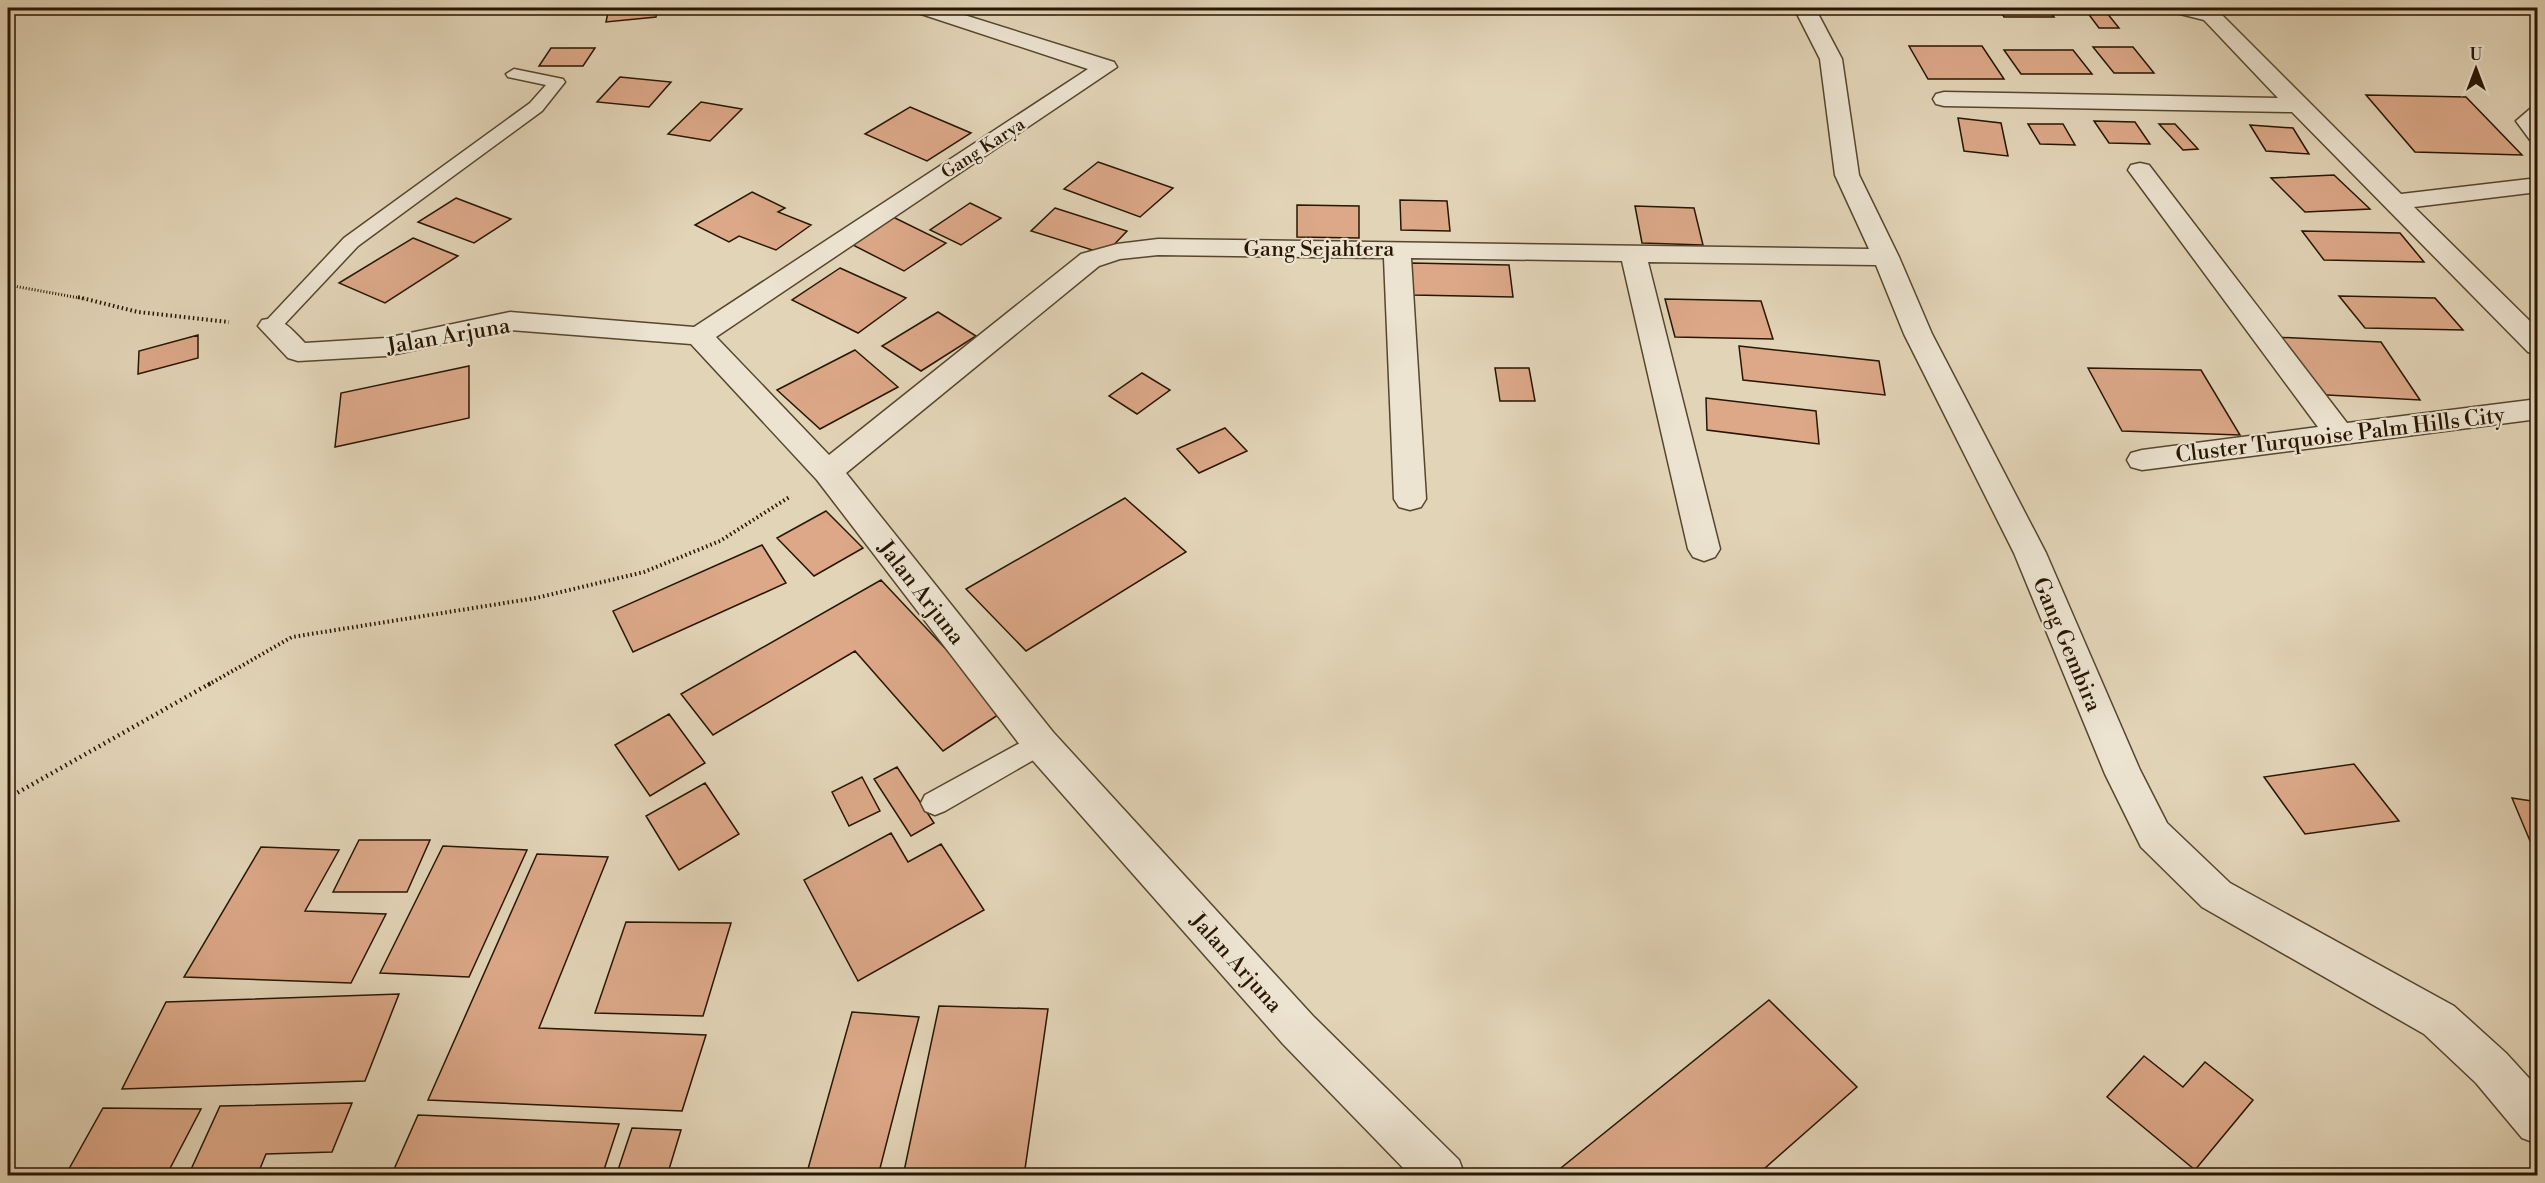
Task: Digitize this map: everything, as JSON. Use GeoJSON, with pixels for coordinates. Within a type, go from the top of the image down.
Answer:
{"type":"FeatureCollection","features":[{"type":"Feature","properties":{"kind":"street","name":"Gang Karya"},"geometry":{"type":"LineString","coordinates":[[699,336],[1106,67],[922,8]]}},
{"type":"Feature","properties":{"kind":"street","name":"Gang Gembira"},"geometry":{"type":"LineString","coordinates":[[1804,8],[1831,59],[1847,175],[1886,257],[1918,334],[2030,553],[2123,774],[2154,835],[2216,895],[2439,1020],[2491,1068],[2538,1122]]}},
{"type":"Feature","properties":{"kind":"street"},"geometry":{"type":"LineString","coordinates":[[2179,8],[2211,15],[2538,346]]}},
{"type":"Feature","properties":{"kind":"street"},"geometry":{"type":"LineString","coordinates":[[1944,99],[2298,105]]}},
{"type":"Feature","properties":{"kind":"street"},"geometry":{"type":"LineString","coordinates":[[2538,114],[2528,121],[2538,135]]}},
{"type":"Feature","properties":{"kind":"street"},"geometry":{"type":"LineString","coordinates":[[2140,170],[2340,435]]}},
{"type":"Feature","properties":{"kind":"street"},"geometry":{"type":"LineString","coordinates":[[2395,202],[2538,185]]}},
{"type":"Feature","properties":{"kind":"street","name":"Gang Sejahtera"},"geometry":{"type":"LineString","coordinates":[[828,472],[994,335],[1090,260],[1117,252],[1158,247],[1886,257]]}},
{"type":"Feature","properties":{"kind":"street"},"geometry":{"type":"LineString","coordinates":[[1397,249],[1410,499]]}},
{"type":"Feature","properties":{"kind":"street"},"geometry":{"type":"LineString","coordinates":[[1633,253],[1704,549]]}},
{"type":"Feature","properties":{"kind":"street","name":"Jalan Arjuna"},"geometry":{"type":"LineString","coordinates":[[272,326],[298,352],[386,347],[510,321],[699,336],[828,472],[1040,743],[1298,1030],[1443,1176]]}},
{"type":"Feature","properties":{"kind":"street","name":"Cluster Turquoise Palm Hills City"},"geometry":{"type":"LineString","coordinates":[[2142,460],[2538,409]]}},
{"type":"Feature","properties":{"kind":"lane"},"geometry":{"type":"LineString","coordinates":[[272,326],[351,242],[536,106],[557,82],[514,74]]}},
{"type":"Feature","properties":{"kind":"lane"},"geometry":{"type":"LineString","coordinates":[[935,803],[1040,743]]}},
{"type":"Feature","properties":{"kind":"path"},"geometry":{"type":"LineString","coordinates":[[8,285],[77,297],[138,312],[272,326]]}},
{"type":"Feature","properties":{"kind":"path"},"geometry":{"type":"LineString","coordinates":[[8,798],[292,637],[536,598],[644,572],[720,541],[828,472]]}},
{"type":"Feature","properties":{"kind":"building"},"geometry":{"type":"Polygon","coordinates":[[[609,8],[657,8],[656,17],[606,22],[609,8]]]}},
{"type":"Feature","properties":{"kind":"building"},"geometry":{"type":"Polygon","coordinates":[[[1899,8],[1965,8],[1968,14],[1900,10],[1899,8]]]}},
{"type":"Feature","properties":{"kind":"building"},"geometry":{"type":"Polygon","coordinates":[[[1998,8],[2047,8],[2054,17],[2004,17],[1998,8]]]}},
{"type":"Feature","properties":{"kind":"building"},"geometry":{"type":"Polygon","coordinates":[[[2084,8],[2103,8],[2119,28],[2099,28],[2084,8]]]}},
{"type":"Feature","properties":{"kind":"building"},"geometry":{"type":"Polygon","coordinates":[[[1909,46],[1982,46],[2004,79],[1928,79],[1909,46]]]}},
{"type":"Feature","properties":{"kind":"building"},"geometry":{"type":"Polygon","coordinates":[[[2093,47],[2133,47],[2154,73],[2114,73],[2093,47]]]}},
{"type":"Feature","properties":{"kind":"building"},"geometry":{"type":"Polygon","coordinates":[[[551,48],[595,48],[583,66],[539,66],[551,48]]]}},
{"type":"Feature","properties":{"kind":"building"},"geometry":{"type":"Polygon","coordinates":[[[2004,50],[2073,50],[2092,74],[2021,74],[2004,50]]]}},
{"type":"Feature","properties":{"kind":"building"},"geometry":{"type":"Polygon","coordinates":[[[620,77],[671,82],[649,107],[597,102],[620,77]]]}},
{"type":"Feature","properties":{"kind":"building"},"geometry":{"type":"Polygon","coordinates":[[[2366,95],[2466,97],[2522,155],[2415,152],[2366,95]]]}},
{"type":"Feature","properties":{"kind":"building"},"geometry":{"type":"Polygon","coordinates":[[[701,102],[742,109],[710,141],[668,134],[701,102]]]}},
{"type":"Feature","properties":{"kind":"building"},"geometry":{"type":"Polygon","coordinates":[[[910,107],[971,133],[927,161],[865,134],[910,107]]]}},
{"type":"Feature","properties":{"kind":"building"},"geometry":{"type":"Polygon","coordinates":[[[1958,118],[2001,123],[2008,156],[1964,151],[1958,118]]]}},
{"type":"Feature","properties":{"kind":"building"},"geometry":{"type":"Polygon","coordinates":[[[2094,121],[2135,122],[2150,144],[2109,143],[2094,121]]]}},
{"type":"Feature","properties":{"kind":"building"},"geometry":{"type":"Polygon","coordinates":[[[2028,124],[2063,124],[2075,145],[2040,144],[2028,124]]]}},
{"type":"Feature","properties":{"kind":"building"},"geometry":{"type":"Polygon","coordinates":[[[2159,124],[2175,124],[2198,149],[2183,150],[2159,124]]]}},
{"type":"Feature","properties":{"kind":"building"},"geometry":{"type":"Polygon","coordinates":[[[2250,125],[2293,128],[2309,154],[2266,151],[2250,125]]]}},
{"type":"Feature","properties":{"kind":"building"},"geometry":{"type":"Polygon","coordinates":[[[1098,162],[1173,188],[1140,217],[1064,189],[1098,162]]]}},
{"type":"Feature","properties":{"kind":"building"},"geometry":{"type":"Polygon","coordinates":[[[2334,175],[2370,209],[2305,212],[2271,178],[2334,175]]]}},
{"type":"Feature","properties":{"kind":"building"},"geometry":{"type":"Polygon","coordinates":[[[752,192],[785,208],[778,212],[811,225],[776,250],[739,236],[729,242],[695,225],[752,192]]]}},
{"type":"Feature","properties":{"kind":"building"},"geometry":{"type":"Polygon","coordinates":[[[456,198],[511,219],[474,243],[418,222],[456,198]]]}},
{"type":"Feature","properties":{"kind":"building"},"geometry":{"type":"Polygon","coordinates":[[[1400,200],[1447,201],[1450,231],[1401,230],[1400,200]]]}},
{"type":"Feature","properties":{"kind":"building"},"geometry":{"type":"Polygon","coordinates":[[[970,203],[1001,218],[961,245],[930,230],[970,203]]]}},
{"type":"Feature","properties":{"kind":"building"},"geometry":{"type":"Polygon","coordinates":[[[1297,205],[1359,206],[1359,238],[1297,237],[1297,205]]]}},
{"type":"Feature","properties":{"kind":"building"},"geometry":{"type":"Polygon","coordinates":[[[1635,206],[1694,208],[1703,245],[1642,243],[1635,206]]]}},
{"type":"Feature","properties":{"kind":"building"},"geometry":{"type":"Polygon","coordinates":[[[1055,208],[1127,231],[1105,254],[1031,231],[1055,208]]]}},
{"type":"Feature","properties":{"kind":"building"},"geometry":{"type":"Polygon","coordinates":[[[889,215],[946,243],[904,271],[847,242],[889,215]]]}},
{"type":"Feature","properties":{"kind":"building"},"geometry":{"type":"Polygon","coordinates":[[[2302,231],[2400,233],[2424,262],[2324,260],[2302,231]]]}},
{"type":"Feature","properties":{"kind":"building"},"geometry":{"type":"Polygon","coordinates":[[[413,238],[458,256],[385,303],[339,283],[413,238]]]}},
{"type":"Feature","properties":{"kind":"building"},"geometry":{"type":"Polygon","coordinates":[[[1411,263],[1509,265],[1513,297],[1413,295],[1411,263]]]}},
{"type":"Feature","properties":{"kind":"building"},"geometry":{"type":"Polygon","coordinates":[[[840,268],[906,298],[858,333],[792,300],[840,268]]]}},
{"type":"Feature","properties":{"kind":"building"},"geometry":{"type":"Polygon","coordinates":[[[2339,296],[2435,298],[2463,330],[2365,328],[2339,296]]]}},
{"type":"Feature","properties":{"kind":"building"},"geometry":{"type":"Polygon","coordinates":[[[1665,299],[1761,301],[1773,339],[1675,337],[1665,299]]]}},
{"type":"Feature","properties":{"kind":"building"},"geometry":{"type":"Polygon","coordinates":[[[938,312],[976,336],[921,371],[882,346],[938,312]]]}},
{"type":"Feature","properties":{"kind":"building"},"geometry":{"type":"Polygon","coordinates":[[[198,335],[198,358],[138,374],[139,351],[198,335]]]}},
{"type":"Feature","properties":{"kind":"building"},"geometry":{"type":"Polygon","coordinates":[[[2274,337],[2381,342],[2420,400],[2309,394],[2274,337]]]}},
{"type":"Feature","properties":{"kind":"building"},"geometry":{"type":"Polygon","coordinates":[[[1739,346],[1879,361],[1885,395],[1743,380],[1739,346]]]}},
{"type":"Feature","properties":{"kind":"building"},"geometry":{"type":"Polygon","coordinates":[[[855,350],[898,387],[820,429],[777,390],[855,350]]]}},
{"type":"Feature","properties":{"kind":"building"},"geometry":{"type":"Polygon","coordinates":[[[469,366],[469,418],[335,447],[341,393],[469,366]]]}},
{"type":"Feature","properties":{"kind":"building"},"geometry":{"type":"Polygon","coordinates":[[[1495,368],[1529,368],[1535,401],[1500,401],[1495,368]]]}},
{"type":"Feature","properties":{"kind":"building"},"geometry":{"type":"Polygon","coordinates":[[[2088,368],[2201,370],[2240,435],[2122,431],[2088,368]]]}},
{"type":"Feature","properties":{"kind":"building"},"geometry":{"type":"Polygon","coordinates":[[[1142,373],[1170,390],[1137,414],[1109,396],[1142,373]]]}},
{"type":"Feature","properties":{"kind":"building"},"geometry":{"type":"Polygon","coordinates":[[[1706,398],[1816,411],[1819,444],[1707,430],[1706,398]]]}},
{"type":"Feature","properties":{"kind":"building"},"geometry":{"type":"Polygon","coordinates":[[[1225,428],[1247,451],[1199,473],[1177,449],[1225,428]]]}},
{"type":"Feature","properties":{"kind":"building"},"geometry":{"type":"Polygon","coordinates":[[[1125,498],[1186,552],[1026,651],[966,589],[1125,498]]]}},
{"type":"Feature","properties":{"kind":"building"},"geometry":{"type":"Polygon","coordinates":[[[826,511],[863,548],[814,576],[777,538],[826,511]]]}},
{"type":"Feature","properties":{"kind":"building"},"geometry":{"type":"Polygon","coordinates":[[[762,545],[786,583],[633,652],[613,611],[762,545]]]}},
{"type":"Feature","properties":{"kind":"building"},"geometry":{"type":"Polygon","coordinates":[[[881,580],[1004,711],[943,751],[855,651],[713,735],[681,694],[881,580]]]}},
{"type":"Feature","properties":{"kind":"building"},"geometry":{"type":"Polygon","coordinates":[[[669,714],[705,763],[650,796],[615,745],[669,714]]]}},
{"type":"Feature","properties":{"kind":"building"},"geometry":{"type":"Polygon","coordinates":[[[2354,764],[2399,821],[2305,834],[2264,777],[2354,764]]]}},
{"type":"Feature","properties":{"kind":"building"},"geometry":{"type":"Polygon","coordinates":[[[897,767],[934,823],[911,836],[874,779],[897,767]]]}},
{"type":"Feature","properties":{"kind":"building"},"geometry":{"type":"Polygon","coordinates":[[[862,777],[880,811],[849,826],[832,792],[862,777]]]}},
{"type":"Feature","properties":{"kind":"building"},"geometry":{"type":"Polygon","coordinates":[[[705,783],[739,834],[679,870],[646,816],[705,783]]]}},
{"type":"Feature","properties":{"kind":"building"},"geometry":{"type":"Polygon","coordinates":[[[2512,798],[2538,802],[2538,860],[2512,798]]]}},
{"type":"Feature","properties":{"kind":"building"},"geometry":{"type":"Polygon","coordinates":[[[891,833],[908,862],[941,844],[984,910],[858,981],[804,880],[891,833]]]}},
{"type":"Feature","properties":{"kind":"building"},"geometry":{"type":"Polygon","coordinates":[[[359,840],[430,840],[407,892],[333,892],[359,840]]]}},
{"type":"Feature","properties":{"kind":"building"},"geometry":{"type":"Polygon","coordinates":[[[443,846],[527,850],[469,977],[380,973],[443,846]]]}},
{"type":"Feature","properties":{"kind":"building"},"geometry":{"type":"Polygon","coordinates":[[[261,847],[339,850],[305,911],[386,914],[351,983],[184,977],[261,847]]]}},
{"type":"Feature","properties":{"kind":"building"},"geometry":{"type":"Polygon","coordinates":[[[537,854],[608,857],[539,1028],[706,1035],[682,1111],[428,1100],[537,854]]]}},
{"type":"Feature","properties":{"kind":"building"},"geometry":{"type":"Polygon","coordinates":[[[626,922],[731,923],[703,1016],[595,1013],[626,922]]]}},
{"type":"Feature","properties":{"kind":"building"},"geometry":{"type":"Polygon","coordinates":[[[399,994],[365,1081],[122,1089],[166,1002],[399,994]]]}},
{"type":"Feature","properties":{"kind":"building"},"geometry":{"type":"Polygon","coordinates":[[[1769,1000],[1857,1087],[1756,1176],[1551,1176],[1769,1000]]]}},
{"type":"Feature","properties":{"kind":"building"},"geometry":{"type":"Polygon","coordinates":[[[939,1006],[1048,1009],[1024,1176],[903,1176],[939,1006]]]}},
{"type":"Feature","properties":{"kind":"building"},"geometry":{"type":"Polygon","coordinates":[[[852,1012],[919,1017],[878,1176],[806,1176],[852,1012]]]}},
{"type":"Feature","properties":{"kind":"building"},"geometry":{"type":"Polygon","coordinates":[[[2144,1056],[2183,1087],[2205,1062],[2253,1100],[2195,1170],[2107,1097],[2144,1056]]]}},
{"type":"Feature","properties":{"kind":"building"},"geometry":{"type":"Polygon","coordinates":[[[352,1103],[332,1152],[266,1154],[257,1176],[188,1176],[220,1106],[352,1103]]]}},
{"type":"Feature","properties":{"kind":"building"},"geometry":{"type":"Polygon","coordinates":[[[103,1108],[201,1109],[166,1176],[65,1176],[103,1108]]]}},
{"type":"Feature","properties":{"kind":"building"},"geometry":{"type":"Polygon","coordinates":[[[418,1115],[619,1124],[602,1176],[391,1176],[418,1115]]]}},
{"type":"Feature","properties":{"kind":"building"},"geometry":{"type":"Polygon","coordinates":[[[632,1128],[681,1130],[667,1176],[616,1176],[632,1128]]]}}]}
